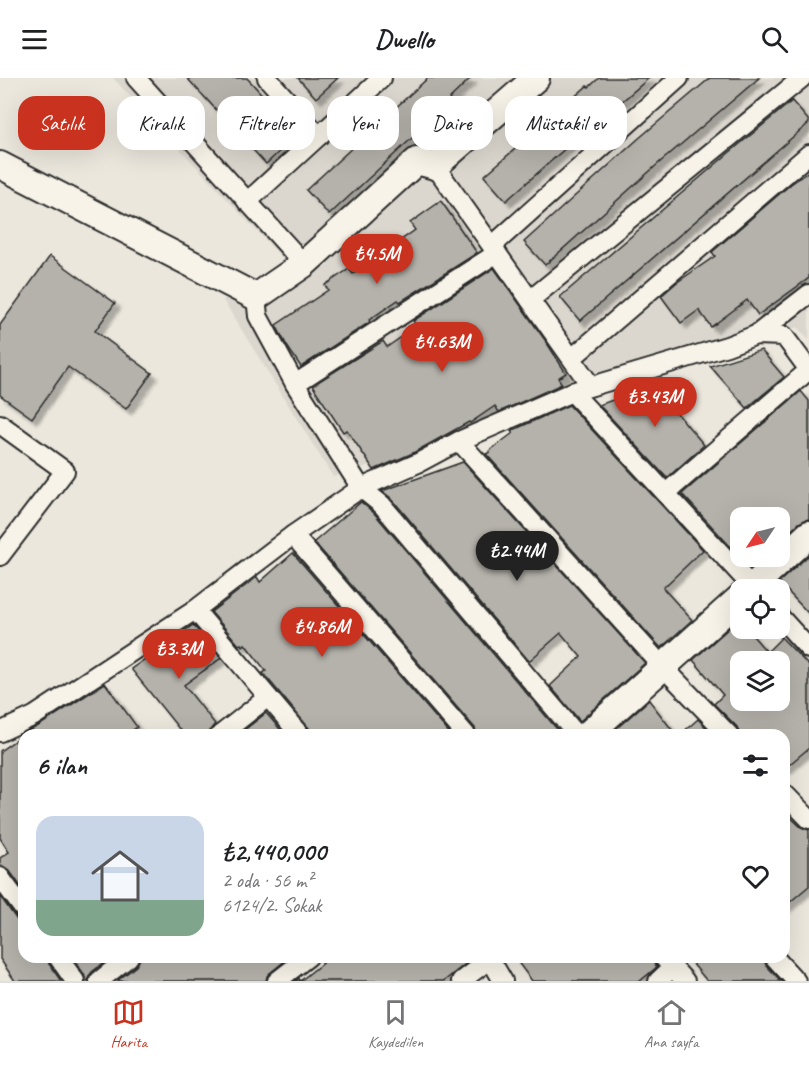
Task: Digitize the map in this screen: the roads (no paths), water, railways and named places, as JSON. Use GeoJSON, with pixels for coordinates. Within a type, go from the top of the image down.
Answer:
{"type":"FeatureCollection","features":[{"type":"Feature","properties":{"kind":"street"},"geometry":{"type":"LineString","coordinates":[[268,78],[319,136]]}},
{"type":"Feature","properties":{"kind":"street"},"geometry":{"type":"LineString","coordinates":[[247,202],[382,78]]}},
{"type":"Feature","properties":{"kind":"street"},"geometry":{"type":"LineString","coordinates":[[435,166],[536,78]]}},
{"type":"Feature","properties":{"kind":"street"},"geometry":{"type":"LineString","coordinates":[[295,384],[495,249],[679,78]]}},
{"type":"Feature","properties":{"kind":"street"},"geometry":{"type":"LineString","coordinates":[[530,300],[802,78]]}},
{"type":"Feature","properties":{"kind":"street"},"geometry":{"type":"LineString","coordinates":[[139,79],[304,264]]}},
{"type":"Feature","properties":{"kind":"street"},"geometry":{"type":"LineString","coordinates":[[572,358],[809,153]]}},
{"type":"Feature","properties":{"kind":"street"},"geometry":{"type":"LineString","coordinates":[[256,297],[304,264],[417,161],[435,166],[591,386]]}},
{"type":"Feature","properties":{"kind":"street"},"geometry":{"type":"LineString","coordinates":[[0,165],[256,297]]}},
{"type":"Feature","properties":{"kind":"street"},"geometry":{"type":"LineString","coordinates":[[0,732],[34,716],[195,610],[293,535],[361,488],[418,463],[459,441],[572,392],[727,346],[756,335],[809,294]]}},
{"type":"Feature","properties":{"kind":"street"},"geometry":{"type":"LineString","coordinates":[[256,297],[258,316],[295,384],[361,488],[382,505],[571,729]]}},
{"type":"Feature","properties":{"kind":"street"},"geometry":{"type":"LineString","coordinates":[[666,493],[809,370],[784,336],[756,335]]}},
{"type":"Feature","properties":{"kind":"street"},"geometry":{"type":"LineString","coordinates":[[572,392],[666,493],[740,579]]}},
{"type":"Feature","properties":{"kind":"street"},"geometry":{"type":"LineString","coordinates":[[0,424],[65,471],[0,556]]}},
{"type":"Feature","properties":{"kind":"street"},"geometry":{"type":"LineString","coordinates":[[459,441],[663,667],[723,729]]}},
{"type":"Feature","properties":{"kind":"street"},"geometry":{"type":"LineString","coordinates":[[762,579],[809,534]]}},
{"type":"Feature","properties":{"kind":"street"},"geometry":{"type":"LineString","coordinates":[[293,535],[461,729]]}},
{"type":"Feature","properties":{"kind":"street"},"geometry":{"type":"LineString","coordinates":[[594,729],[730,608]]}},
{"type":"Feature","properties":{"kind":"street"},"geometry":{"type":"LineString","coordinates":[[195,610],[295,729]]}},
{"type":"Feature","properties":{"kind":"street"},"geometry":{"type":"LineString","coordinates":[[790,628],[809,649]]}},
{"type":"Feature","properties":{"kind":"street"},"geometry":{"type":"LineString","coordinates":[[228,729],[268,697]]}},
{"type":"Feature","properties":{"kind":"street"},"geometry":{"type":"LineString","coordinates":[[790,799],[809,819]]}},
{"type":"Feature","properties":{"kind":"street"},"geometry":{"type":"LineString","coordinates":[[0,877],[18,896]]}},
{"type":"Feature","properties":{"kind":"street"},"geometry":{"type":"LineString","coordinates":[[62,963],[75,981]]}},
{"type":"Feature","properties":{"kind":"street"},"geometry":{"type":"LineString","coordinates":[[99,981],[122,963]]}},
{"type":"Feature","properties":{"kind":"street"},"geometry":{"type":"LineString","coordinates":[[277,981],[300,963]]}},
{"type":"Feature","properties":{"kind":"street"},"geometry":{"type":"LineString","coordinates":[[461,981],[483,963]]}},
{"type":"Feature","properties":{"kind":"street"},"geometry":{"type":"LineString","coordinates":[[492,963],[503,981]]}},
{"type":"Feature","properties":{"kind":"street"},"geometry":{"type":"LineString","coordinates":[[780,963],[796,981]]}},
{"type":"Feature","properties":{"kind":"street"},"geometry":{"type":"LineString","coordinates":[[658,981],[674,968]]}}]}
